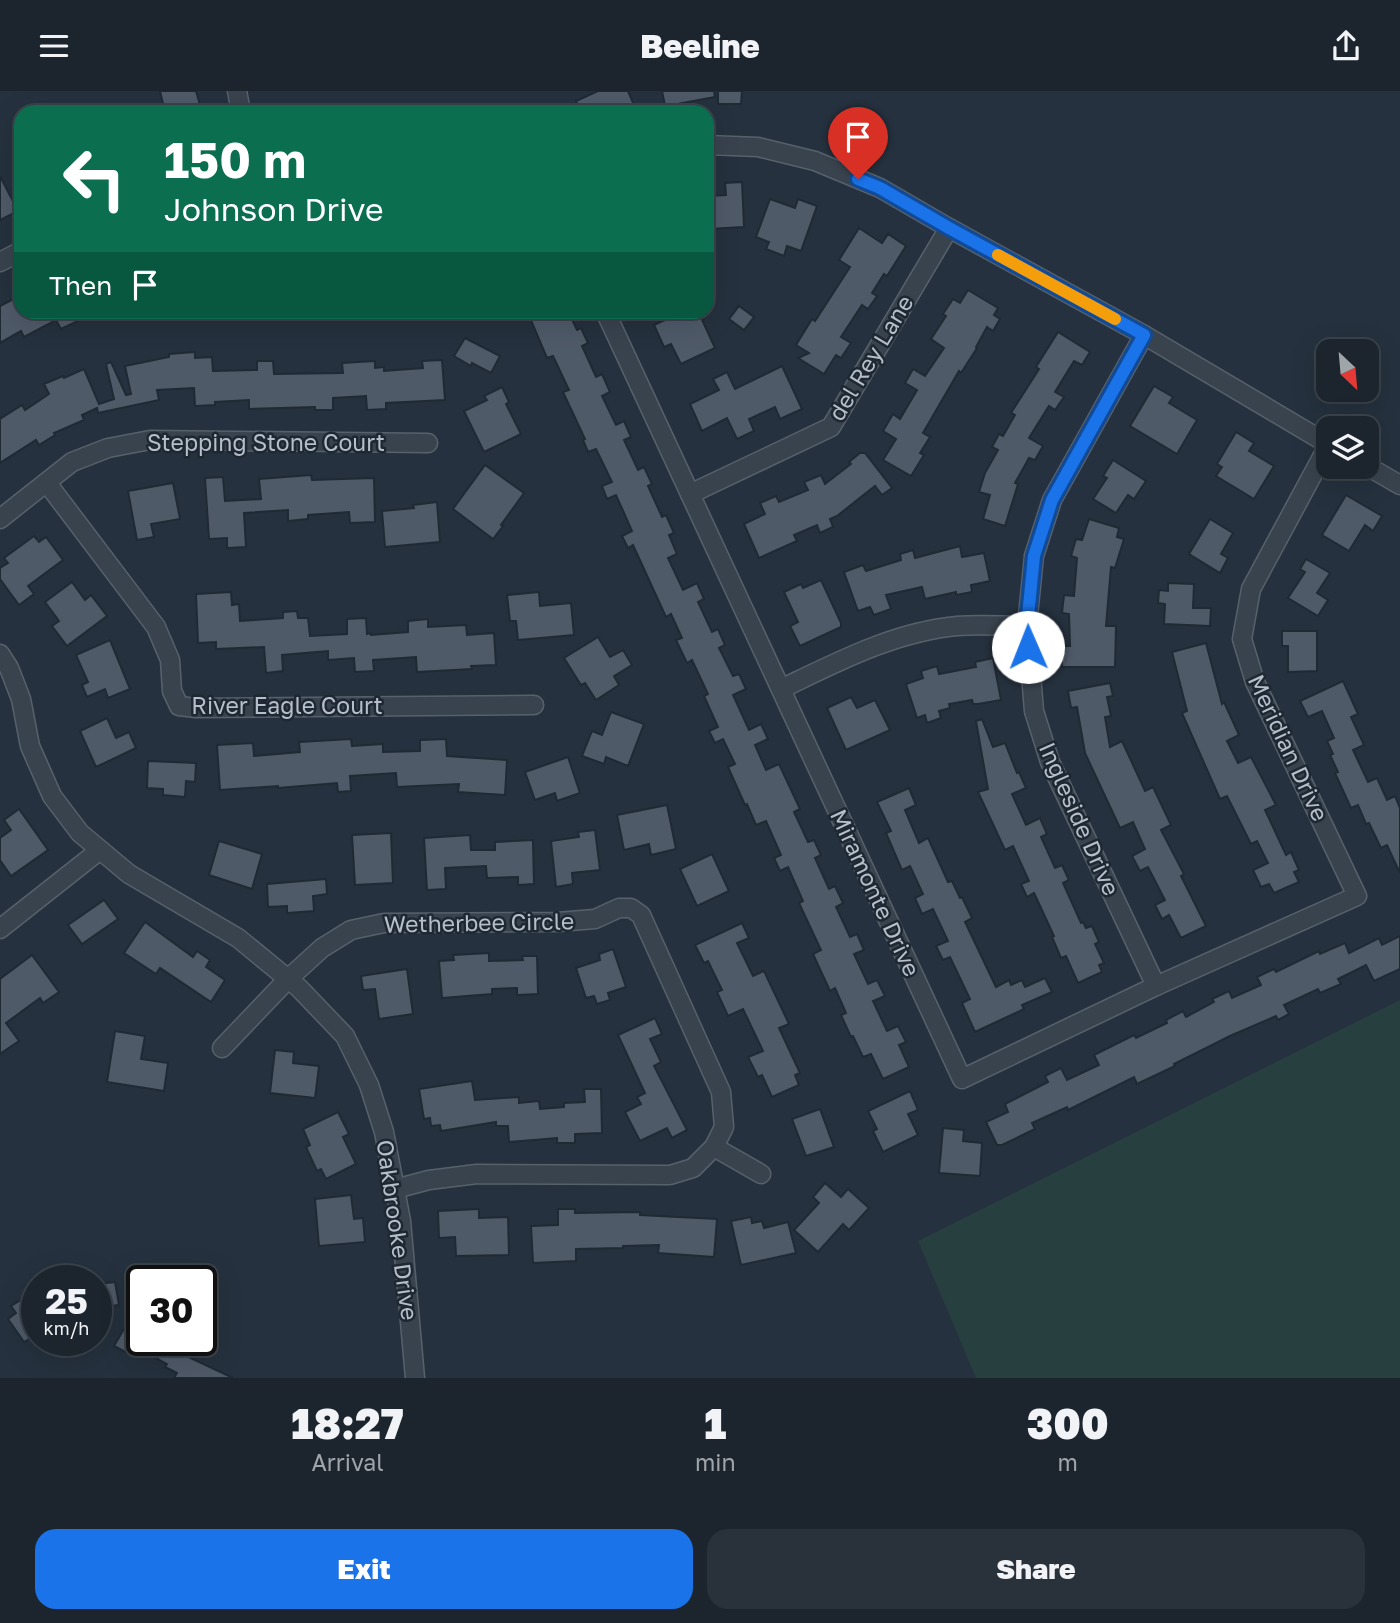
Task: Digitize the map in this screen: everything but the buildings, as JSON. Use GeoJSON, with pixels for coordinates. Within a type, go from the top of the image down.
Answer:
{"type":"FeatureCollection","features":[{"type":"Feature","properties":{"kind":"street"},"geometry":{"type":"LineString","coordinates":[[714,145],[758,147],[815,161],[880,188],[1144,335],[1316,438]]}},
{"type":"Feature","properties":{"kind":"street","name":"del Rey Lane"},"geometry":{"type":"LineString","coordinates":[[690,494],[831,427],[949,228]]}},
{"type":"Feature","properties":{"kind":"street","name":"Miramonte Drive"},"geometry":{"type":"LineString","coordinates":[[609,319],[962,1079],[1156,986],[1357,896]]}},
{"type":"Feature","properties":{"kind":"street","name":"Ingleside Drive"},"geometry":{"type":"LineString","coordinates":[[1144,335],[1052,500],[1034,556],[1027,626],[1034,711],[1050,762],[1156,986]]}},
{"type":"Feature","properties":{"kind":"street","name":"Stepping Stone Court"},"geometry":{"type":"LineString","coordinates":[[0,519],[72,462],[108,448],[150,440],[428,443]]}},
{"type":"Feature","properties":{"kind":"street","name":"Meridian Drive"},"geometry":{"type":"LineString","coordinates":[[1316,467],[1251,589],[1242,639],[1255,682],[1357,896]]}},
{"type":"Feature","properties":{"kind":"street"},"geometry":{"type":"LineString","coordinates":[[1379,473],[1400,485]]}},
{"type":"Feature","properties":{"kind":"street","name":"River Eagle Court"},"geometry":{"type":"LineString","coordinates":[[47,482],[156,627],[170,660],[172,691],[179,706],[534,705]]}},
{"type":"Feature","properties":{"kind":"street"},"geometry":{"type":"LineString","coordinates":[[781,689],[898,638],[957,626],[1027,626]]}},
{"type":"Feature","properties":{"kind":"street","name":"Oakbrooke Drive"},"geometry":{"type":"LineString","coordinates":[[0,654],[9,668],[21,699],[30,745],[52,796],[80,833],[129,874],[238,938],[299,988],[345,1036],[369,1085],[384,1132],[401,1221],[415,1378]]}},
{"type":"Feature","properties":{"kind":"street"},"geometry":{"type":"LineString","coordinates":[[0,929],[100,850]]}},
{"type":"Feature","properties":{"kind":"street","name":"Wetherbee Circle"},"geometry":{"type":"LineString","coordinates":[[222,1048],[288,979],[322,948],[351,930],[384,923],[557,922],[595,919],[619,908],[631,908],[641,915],[721,1092],[724,1127],[714,1147]]}},
{"type":"Feature","properties":{"kind":"street"},"geometry":{"type":"LineString","coordinates":[[395,1189],[429,1180],[477,1174],[670,1175],[694,1168],[714,1147],[761,1174]]}},
{"type":"Feature","properties":{"kind":"green space"},"geometry":{"type":"Polygon","coordinates":[[[1400,1000],[1400,1378],[976,1378],[918,1241],[1400,1000]]]}},
{"type":"Feature","properties":{"kind":"slow traffic"},"geometry":{"type":"LineString","coordinates":[[998,255],[1115,319]]}},
{"type":"Feature","properties":{"kind":"route"},"geometry":{"type":"LineString","coordinates":[[858,179],[880,188],[1144,335],[1052,500],[1034,556],[1027,626],[1028,647]]}}]}
